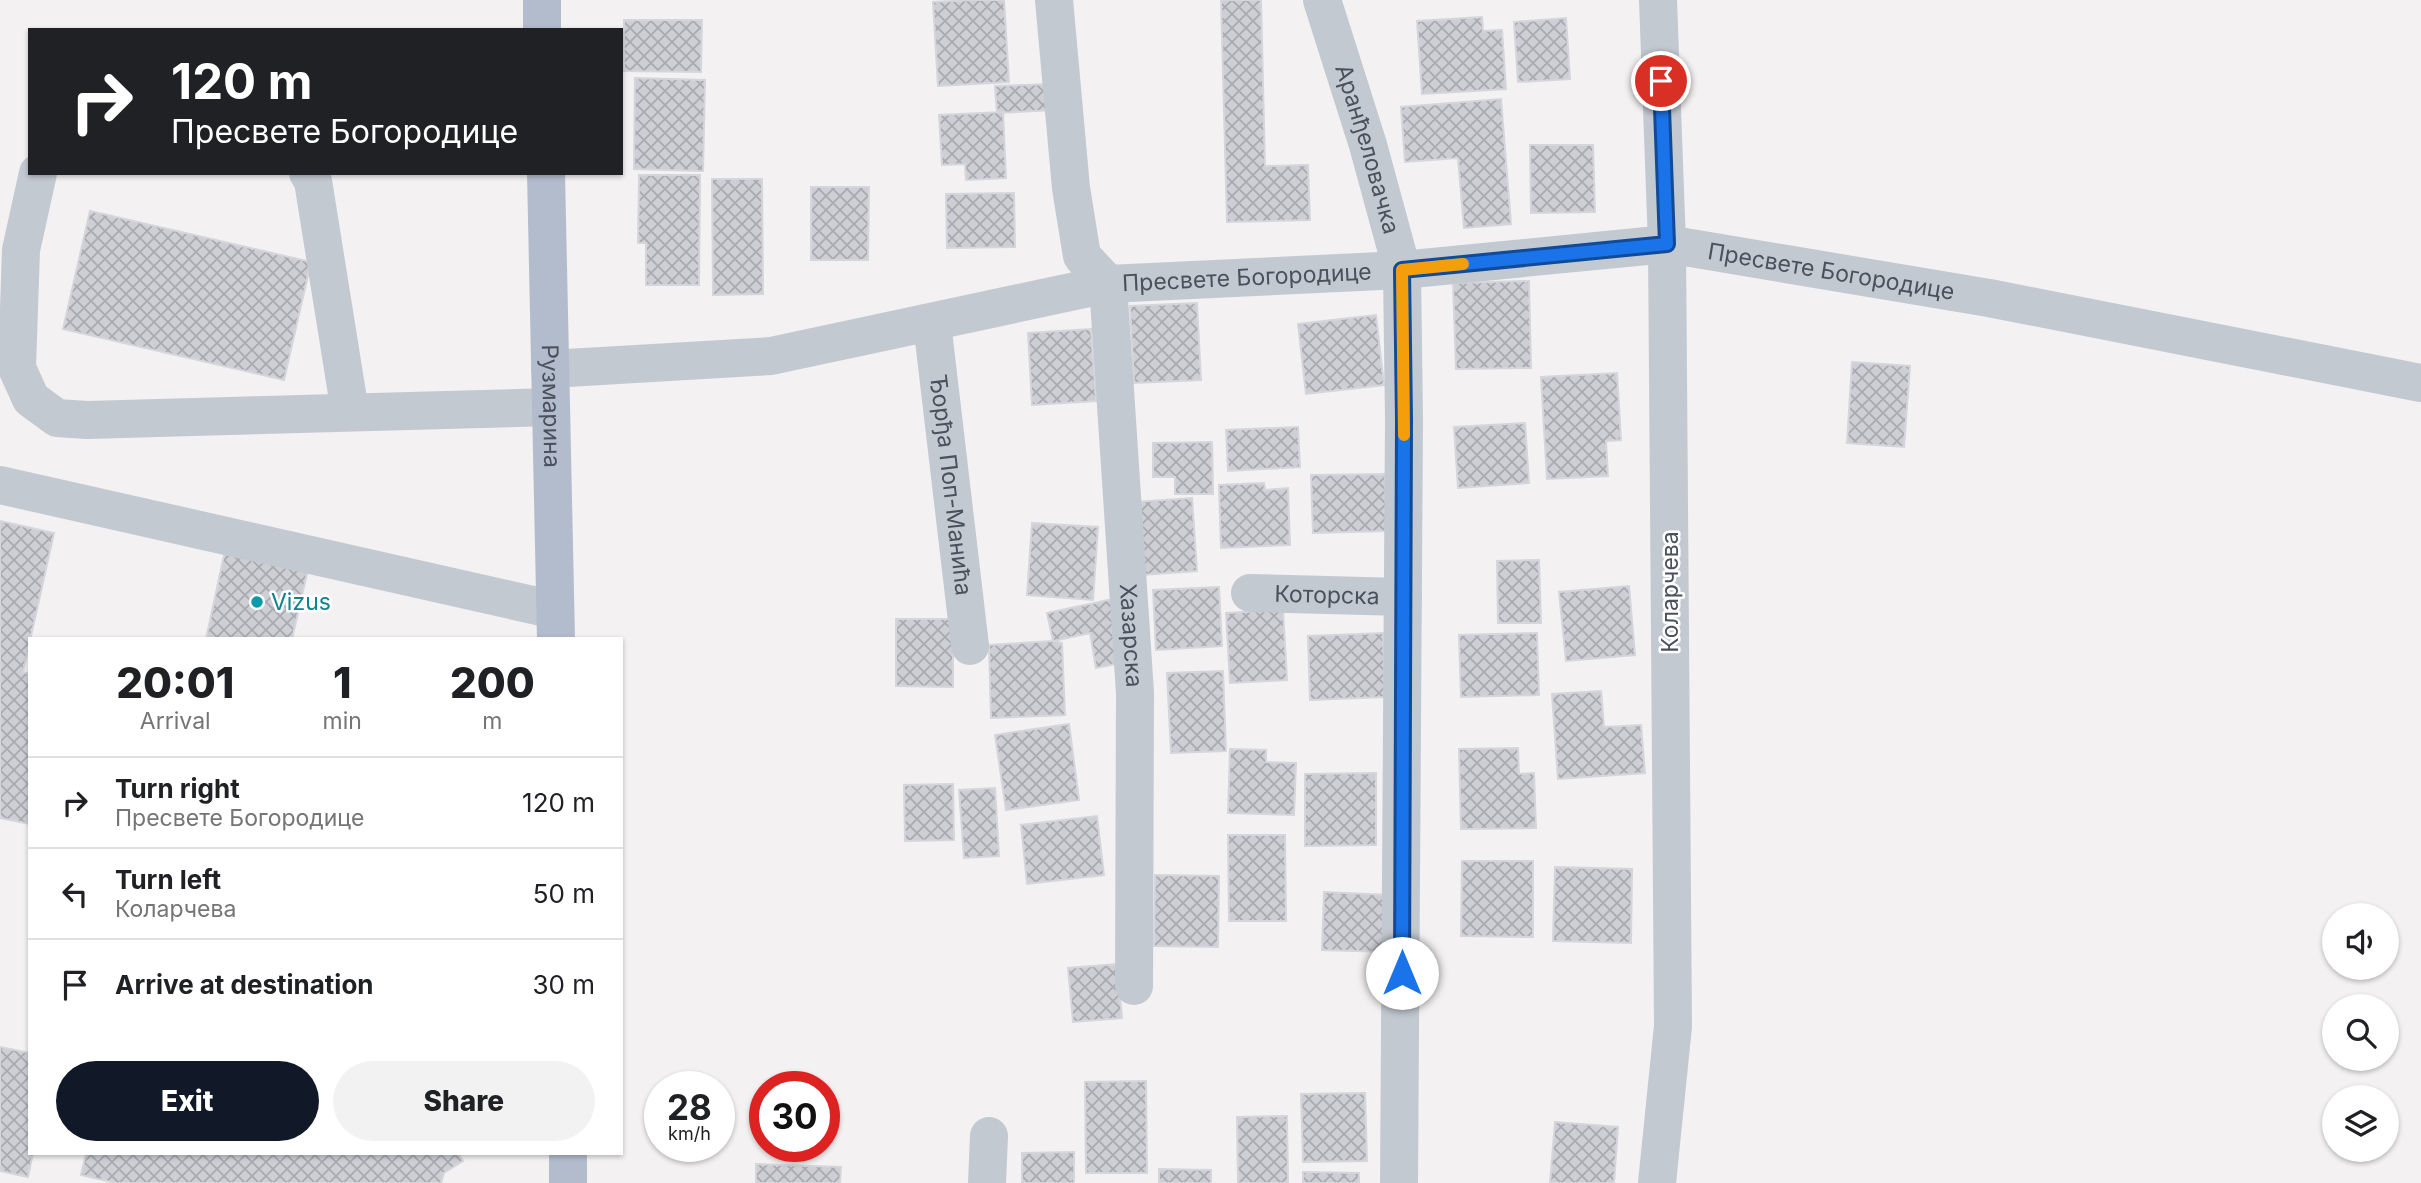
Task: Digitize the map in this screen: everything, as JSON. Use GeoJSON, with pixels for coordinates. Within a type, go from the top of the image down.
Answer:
{"type":"FeatureCollection","features":[{"type":"Feature","properties":{"kind":"main road"},"geometry":{"type":"LineString","coordinates":[[541,0],[542,28]]}},
{"type":"Feature","properties":{"kind":"main road","name":"Рузмарина"},"geometry":{"type":"LineString","coordinates":[[546,175],[556,625]]}},
{"type":"Feature","properties":{"kind":"main road"},"geometry":{"type":"LineString","coordinates":[[568,1155],[568,1183]]}},
{"type":"Feature","properties":{"kind":"street","name":"Пресвете Богородице"},"geometry":{"type":"LineString","coordinates":[[1054,0],[1071,188],[1082,256],[1108,284]]}},
{"type":"Feature","properties":{"kind":"street","name":"Аранђеловачка"},"geometry":{"type":"LineString","coordinates":[[1322,0],[1368,145],[1402,270],[1399,1183]]}},
{"type":"Feature","properties":{"kind":"street","name":"Коларчева"},"geometry":{"type":"LineString","coordinates":[[1657,1183],[1673,1026],[1667,244],[1658,0]]}},
{"type":"Feature","properties":{"kind":"street"},"geometry":{"type":"LineString","coordinates":[[38,175],[21,250],[17,368],[31,399],[57,418],[87,420],[551,407]]}},
{"type":"Feature","properties":{"kind":"street"},"geometry":{"type":"LineString","coordinates":[[310,175],[350,412]]}},
{"type":"Feature","properties":{"kind":"street","name":"Пресвете Богородице"},"geometry":{"type":"LineString","coordinates":[[550,369],[771,356],[1108,284],[1402,270],[1667,244],[1989,298],[2421,383]]}},
{"type":"Feature","properties":{"kind":"street","name":"Хазарска"},"geometry":{"type":"LineString","coordinates":[[1108,284],[1135,693],[1134,986]]}},
{"type":"Feature","properties":{"kind":"street","name":"Ђорђа Поп-Манића"},"geometry":{"type":"LineString","coordinates":[[932,323],[970,646]]}},
{"type":"Feature","properties":{"kind":"street"},"geometry":{"type":"LineString","coordinates":[[0,485],[556,625]]}},
{"type":"Feature","properties":{"kind":"street","name":"Которска"},"geometry":{"type":"LineString","coordinates":[[1250,593],[1403,597]]}},
{"type":"Feature","properties":{"kind":"street"},"geometry":{"type":"LineString","coordinates":[[987,1183],[989,1136]]}},
{"type":"Feature","properties":{"kind":"building"},"geometry":{"type":"Polygon","coordinates":[[[1004,0],[1009,82],[938,86],[933,2],[1004,0]]]}},
{"type":"Feature","properties":{"kind":"building"},"geometry":{"type":"Polygon","coordinates":[[[1221,0],[1261,0],[1265,166],[1308,165],[1310,220],[1227,222],[1221,0]]]}},
{"type":"Feature","properties":{"kind":"building"},"geometry":{"type":"Polygon","coordinates":[[[1482,17],[1483,31],[1502,30],[1506,89],[1422,94],[1417,21],[1482,17]]]}},
{"type":"Feature","properties":{"kind":"building"},"geometry":{"type":"Polygon","coordinates":[[[1566,18],[1570,79],[1518,82],[1514,22],[1566,18]]]}},
{"type":"Feature","properties":{"kind":"building"},"geometry":{"type":"Polygon","coordinates":[[[624,20],[702,20],[701,72],[624,71],[624,20]]]}},
{"type":"Feature","properties":{"kind":"building"},"geometry":{"type":"Polygon","coordinates":[[[635,78],[705,80],[703,171],[634,169],[635,78]]]}},
{"type":"Feature","properties":{"kind":"building"},"geometry":{"type":"Polygon","coordinates":[[[1052,84],[1054,110],[997,113],[995,86],[1052,84]]]}},
{"type":"Feature","properties":{"kind":"building"},"geometry":{"type":"Polygon","coordinates":[[[1501,99],[1511,224],[1464,228],[1458,158],[1405,162],[1401,107],[1501,99]]]}},
{"type":"Feature","properties":{"kind":"building"},"geometry":{"type":"Polygon","coordinates":[[[1003,112],[1006,178],[966,180],[965,164],[942,165],[939,115],[1003,112]]]}},
{"type":"Feature","properties":{"kind":"building"},"geometry":{"type":"Polygon","coordinates":[[[1530,145],[1593,145],[1595,212],[1531,213],[1530,145]]]}},
{"type":"Feature","properties":{"kind":"building"},"geometry":{"type":"Polygon","coordinates":[[[639,175],[700,175],[699,285],[646,285],[646,243],[638,243],[639,175]]]}},
{"type":"Feature","properties":{"kind":"building"},"geometry":{"type":"Polygon","coordinates":[[[712,179],[762,179],[763,294],[713,295],[712,179]]]}},
{"type":"Feature","properties":{"kind":"building"},"geometry":{"type":"Polygon","coordinates":[[[811,187],[869,187],[868,260],[811,260],[811,187]]]}},
{"type":"Feature","properties":{"kind":"building"},"geometry":{"type":"Polygon","coordinates":[[[1014,193],[1015,247],[947,248],[946,194],[1014,193]]]}},
{"type":"Feature","properties":{"kind":"building"},"geometry":{"type":"Polygon","coordinates":[[[90,211],[311,262],[284,380],[63,329],[90,211]]]}},
{"type":"Feature","properties":{"kind":"building"},"geometry":{"type":"Polygon","coordinates":[[[1529,281],[1531,368],[1456,369],[1453,283],[1529,281]]]}},
{"type":"Feature","properties":{"kind":"building"},"geometry":{"type":"Polygon","coordinates":[[[1197,303],[1201,380],[1134,383],[1130,306],[1197,303]]]}},
{"type":"Feature","properties":{"kind":"building"},"geometry":{"type":"Polygon","coordinates":[[[1376,315],[1384,385],[1306,394],[1298,324],[1376,315]]]}},
{"type":"Feature","properties":{"kind":"building"},"geometry":{"type":"Polygon","coordinates":[[[1091,329],[1096,401],[1032,405],[1028,333],[1091,329]]]}},
{"type":"Feature","properties":{"kind":"building"},"geometry":{"type":"Polygon","coordinates":[[[1852,362],[1910,366],[1904,447],[1847,443],[1852,362]]]}},
{"type":"Feature","properties":{"kind":"building"},"geometry":{"type":"Polygon","coordinates":[[[1617,373],[1621,440],[1606,441],[1608,476],[1547,479],[1541,377],[1617,373]]]}},
{"type":"Feature","properties":{"kind":"building"},"geometry":{"type":"Polygon","coordinates":[[[1525,423],[1529,483],[1458,488],[1454,427],[1525,423]]]}},
{"type":"Feature","properties":{"kind":"building"},"geometry":{"type":"Polygon","coordinates":[[[1298,427],[1300,467],[1228,471],[1226,430],[1298,427]]]}},
{"type":"Feature","properties":{"kind":"building"},"geometry":{"type":"Polygon","coordinates":[[[1212,442],[1213,494],[1175,494],[1175,477],[1153,477],[1153,443],[1212,442]]]}},
{"type":"Feature","properties":{"kind":"building"},"geometry":{"type":"Polygon","coordinates":[[[1385,474],[1387,531],[1313,533],[1311,475],[1385,474]]]}},
{"type":"Feature","properties":{"kind":"building"},"geometry":{"type":"Polygon","coordinates":[[[1264,483],[1265,490],[1288,488],[1290,545],[1221,548],[1219,485],[1264,483]]]}},
{"type":"Feature","properties":{"kind":"building"},"geometry":{"type":"Polygon","coordinates":[[[1192,498],[1197,571],[1142,575],[1137,502],[1192,498]]]}},
{"type":"Feature","properties":{"kind":"building"},"geometry":{"type":"Polygon","coordinates":[[[0,521],[54,533],[31,637],[28,637],[23,672],[28,673],[28,824],[0,818],[0,521]]]}},
{"type":"Feature","properties":{"kind":"building"},"geometry":{"type":"Polygon","coordinates":[[[1032,523],[1098,527],[1093,600],[1027,595],[1032,523]]]}},
{"type":"Feature","properties":{"kind":"building","name":"Vizus"},"geometry":{"type":"Polygon","coordinates":[[[226,546],[309,565],[292,637],[206,637],[226,546]]]}},
{"type":"Feature","properties":{"kind":"building"},"geometry":{"type":"Polygon","coordinates":[[[1539,560],[1541,623],[1498,623],[1497,561],[1539,560]]]}},
{"type":"Feature","properties":{"kind":"building"},"geometry":{"type":"Polygon","coordinates":[[[1629,586],[1635,655],[1566,661],[1559,592],[1629,586]]]}},
{"type":"Feature","properties":{"kind":"building"},"geometry":{"type":"Polygon","coordinates":[[[1219,587],[1222,646],[1156,650],[1153,590],[1219,587]]]}},
{"type":"Feature","properties":{"kind":"building"},"geometry":{"type":"Polygon","coordinates":[[[1113,599],[1125,662],[1096,668],[1090,633],[1053,641],[1047,613],[1113,599]]]}},
{"type":"Feature","properties":{"kind":"building"},"geometry":{"type":"Polygon","coordinates":[[[1283,610],[1287,680],[1230,683],[1226,613],[1283,610]]]}},
{"type":"Feature","properties":{"kind":"building"},"geometry":{"type":"Polygon","coordinates":[[[896,619],[953,619],[953,687],[896,686],[896,619]]]}},
{"type":"Feature","properties":{"kind":"building"},"geometry":{"type":"Polygon","coordinates":[[[1383,633],[1385,697],[1310,700],[1308,636],[1383,633]]]}},
{"type":"Feature","properties":{"kind":"building"},"geometry":{"type":"Polygon","coordinates":[[[1537,633],[1539,695],[1461,697],[1459,635],[1537,633]]]}},
{"type":"Feature","properties":{"kind":"building"},"geometry":{"type":"Polygon","coordinates":[[[1053,641],[1062,643],[1065,715],[991,718],[989,645],[1053,641]]]}},
{"type":"Feature","properties":{"kind":"building"},"geometry":{"type":"Polygon","coordinates":[[[1223,671],[1226,751],[1171,753],[1167,673],[1223,671]]]}},
{"type":"Feature","properties":{"kind":"building"},"geometry":{"type":"Polygon","coordinates":[[[1601,691],[1604,727],[1641,725],[1645,773],[1558,779],[1552,694],[1601,691]]]}},
{"type":"Feature","properties":{"kind":"building"},"geometry":{"type":"Polygon","coordinates":[[[1069,724],[1079,800],[1006,810],[995,735],[1069,724]]]}},
{"type":"Feature","properties":{"kind":"building"},"geometry":{"type":"Polygon","coordinates":[[[1518,748],[1519,774],[1534,773],[1536,828],[1461,829],[1459,749],[1518,748]]]}},
{"type":"Feature","properties":{"kind":"building"},"geometry":{"type":"Polygon","coordinates":[[[1230,749],[1266,750],[1266,762],[1296,763],[1294,815],[1228,813],[1230,749]]]}},
{"type":"Feature","properties":{"kind":"building"},"geometry":{"type":"Polygon","coordinates":[[[1376,773],[1376,845],[1305,846],[1305,774],[1376,773]]]}},
{"type":"Feature","properties":{"kind":"building"},"geometry":{"type":"Polygon","coordinates":[[[953,784],[954,840],[905,841],[904,785],[953,784]]]}},
{"type":"Feature","properties":{"kind":"building"},"geometry":{"type":"Polygon","coordinates":[[[995,788],[999,856],[964,858],[959,790],[995,788]]]}},
{"type":"Feature","properties":{"kind":"building"},"geometry":{"type":"Polygon","coordinates":[[[1097,816],[1104,875],[1027,884],[1021,825],[1097,816]]]}},
{"type":"Feature","properties":{"kind":"building"},"geometry":{"type":"Polygon","coordinates":[[[1228,835],[1285,835],[1286,921],[1229,921],[1228,835]]]}},
{"type":"Feature","properties":{"kind":"building"},"geometry":{"type":"Polygon","coordinates":[[[1462,861],[1533,861],[1533,937],[1461,936],[1462,861]]]}},
{"type":"Feature","properties":{"kind":"building"},"geometry":{"type":"Polygon","coordinates":[[[1555,867],[1632,869],[1631,943],[1553,941],[1555,867]]]}},
{"type":"Feature","properties":{"kind":"building"},"geometry":{"type":"Polygon","coordinates":[[[1155,875],[1219,876],[1218,947],[1154,946],[1155,875]]]}},
{"type":"Feature","properties":{"kind":"building"},"geometry":{"type":"Polygon","coordinates":[[[1324,892],[1388,895],[1386,952],[1322,950],[1324,892]]]}},
{"type":"Feature","properties":{"kind":"building"},"geometry":{"type":"Polygon","coordinates":[[[1117,964],[1122,1018],[1073,1022],[1068,968],[1117,964]]]}},
{"type":"Feature","properties":{"kind":"building"},"geometry":{"type":"Polygon","coordinates":[[[0,1047],[28,1053],[28,1155],[33,1155],[28,1177],[0,1171],[0,1047]]]}},
{"type":"Feature","properties":{"kind":"building"},"geometry":{"type":"Polygon","coordinates":[[[1146,1081],[1147,1173],[1086,1173],[1085,1082],[1146,1081]]]}},
{"type":"Feature","properties":{"kind":"building"},"geometry":{"type":"Polygon","coordinates":[[[1365,1093],[1367,1161],[1303,1162],[1301,1094],[1365,1093]]]}},
{"type":"Feature","properties":{"kind":"building"},"geometry":{"type":"Polygon","coordinates":[[[1287,1116],[1288,1183],[1238,1183],[1237,1117],[1287,1116]]]}},
{"type":"Feature","properties":{"kind":"building"},"geometry":{"type":"Polygon","coordinates":[[[1555,1122],[1618,1127],[1614,1183],[1550,1183],[1555,1122]]]}},
{"type":"Feature","properties":{"kind":"building"},"geometry":{"type":"Polygon","coordinates":[[[1074,1152],[1074,1183],[1022,1183],[1022,1153],[1074,1152]]]}},
{"type":"Feature","properties":{"kind":"building"},"geometry":{"type":"Polygon","coordinates":[[[86,1155],[459,1155],[463,1161],[444,1173],[441,1183],[116,1183],[81,1175],[86,1155]]]}},
{"type":"Feature","properties":{"kind":"building"},"geometry":{"type":"Polygon","coordinates":[[[756,1164],[841,1167],[840,1183],[756,1183],[756,1164]]]}},
{"type":"Feature","properties":{"kind":"building"},"geometry":{"type":"Polygon","coordinates":[[[1159,1169],[1211,1170],[1211,1183],[1159,1183],[1159,1169]]]}},
{"type":"Feature","properties":{"kind":"building"},"geometry":{"type":"Polygon","coordinates":[[[1303,1172],[1359,1173],[1359,1183],[1303,1183],[1303,1172]]]}},
{"type":"Feature","properties":{"kind":"slow traffic"},"geometry":{"type":"LineString","coordinates":[[1404,435],[1402,270],[1463,264]]}},
{"type":"Feature","properties":{"kind":"place","name":"Vizus"},"geometry":{"type":"Point","coordinates":[257,602]}},
{"type":"Feature","properties":{"kind":"route"},"geometry":{"type":"LineString","coordinates":[[1402,973],[1402,270],[1667,244],[1661,81]]}}]}
